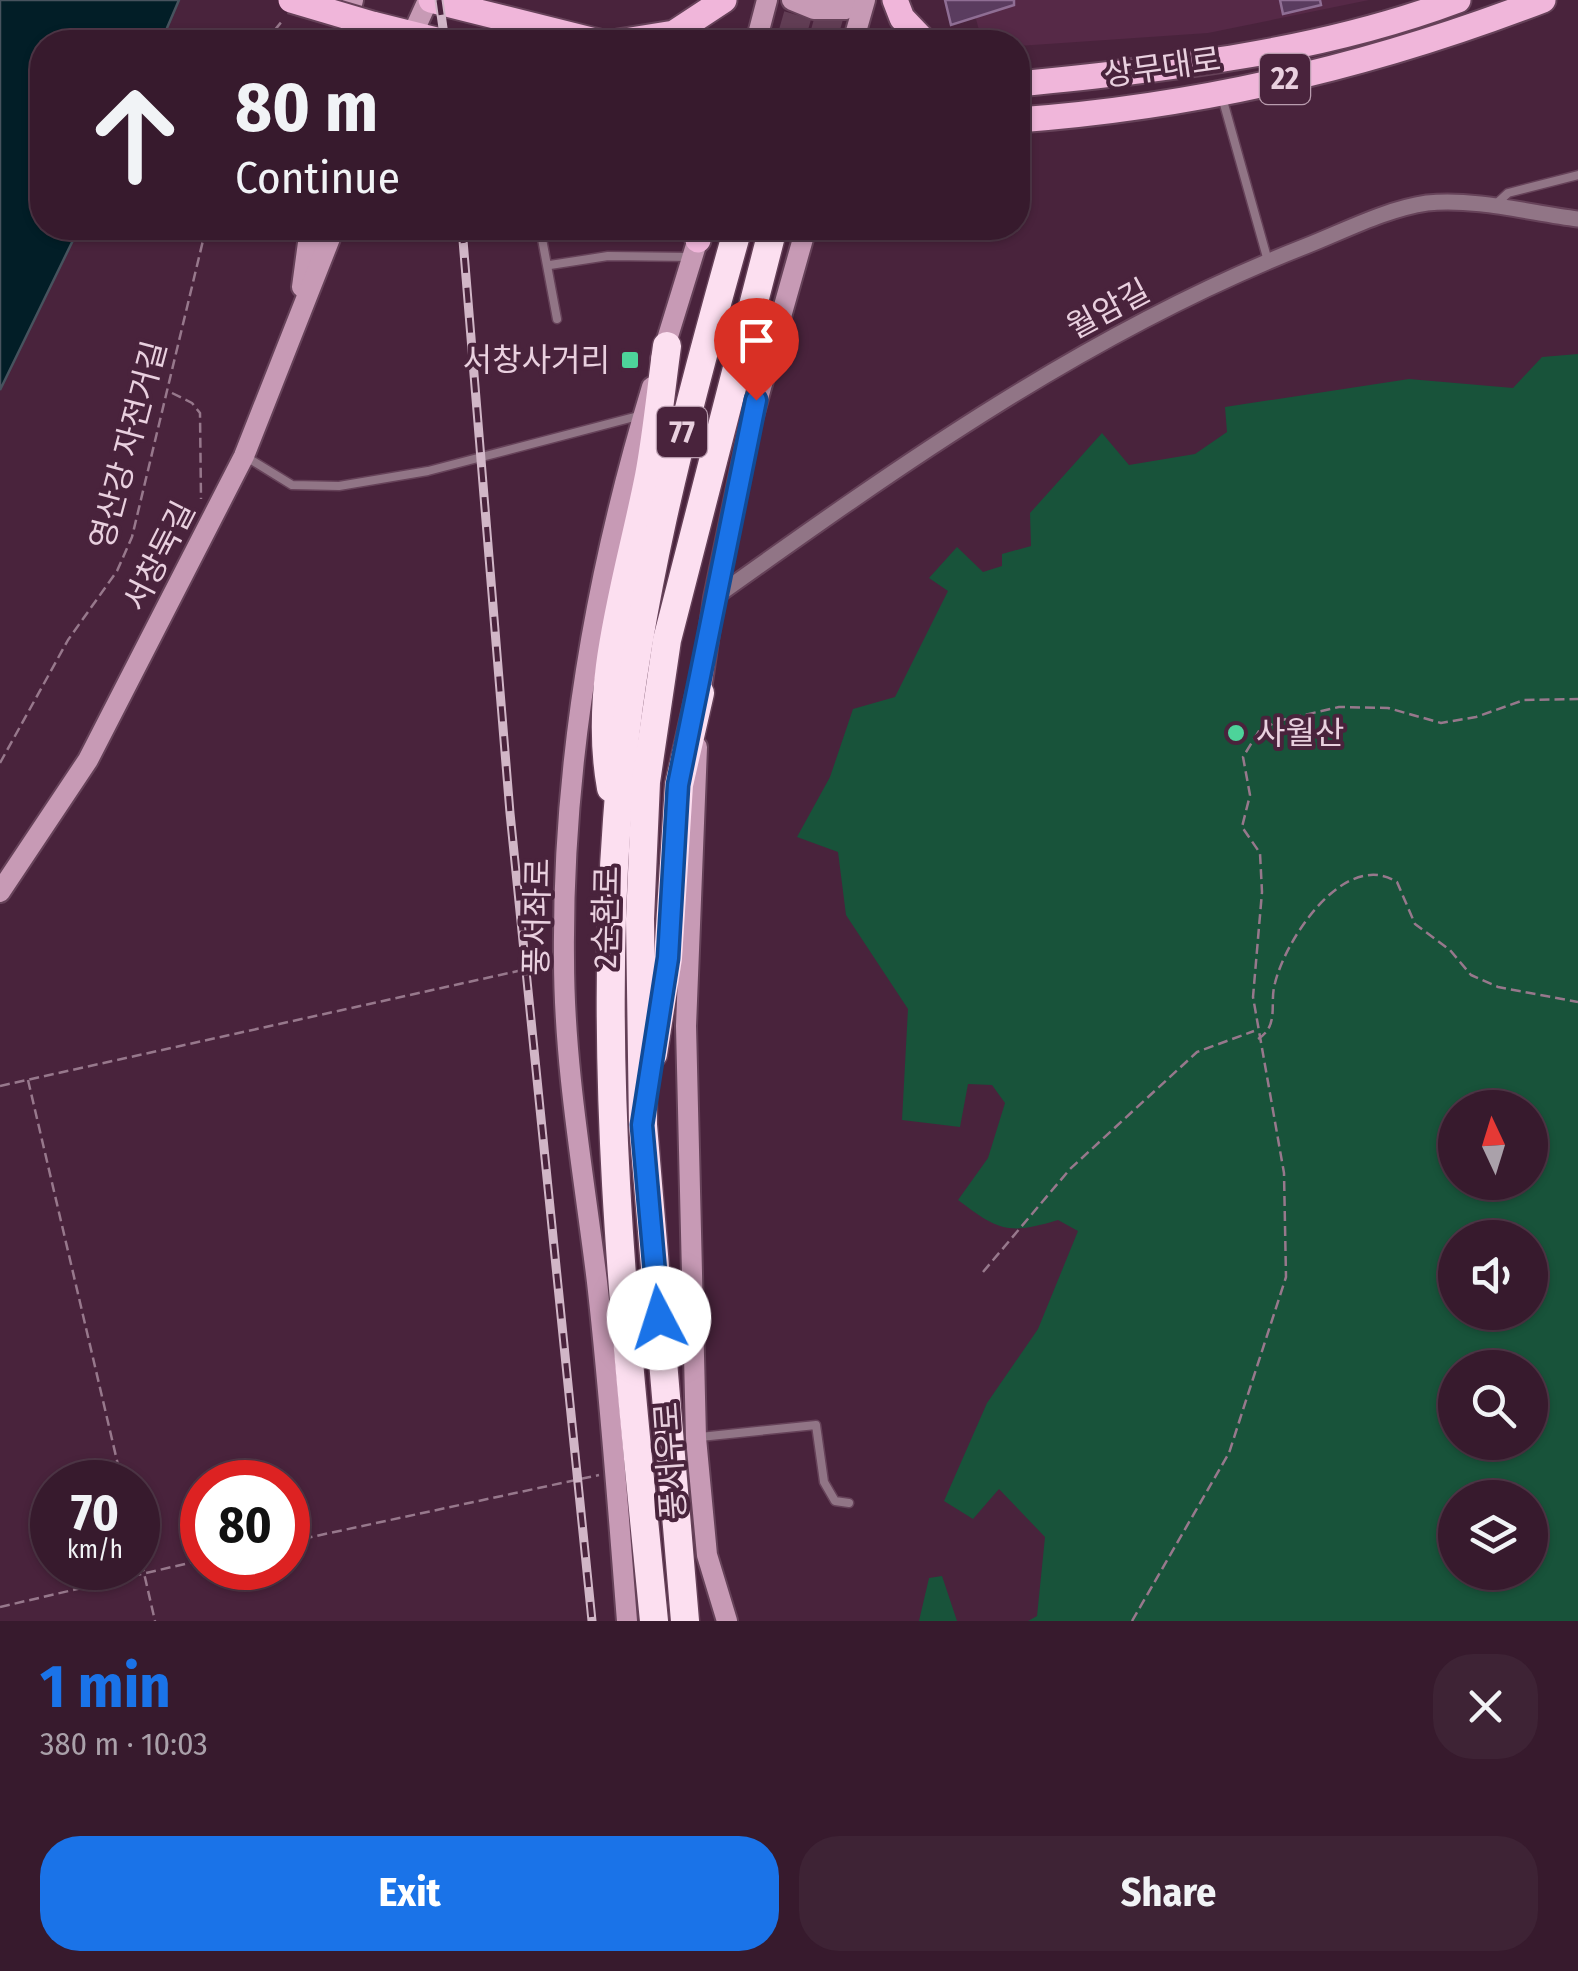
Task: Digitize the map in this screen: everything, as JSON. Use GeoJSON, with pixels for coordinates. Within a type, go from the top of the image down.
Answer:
{"type":"FeatureCollection","features":[{"type":"Feature","properties":{"kind":"highway","name":"2순환로"},"geometry":{"type":"LineString","coordinates":[[654,1621],[611,1099],[617,818],[638,640],[670,483],[735,240]]}},
{"type":"Feature","properties":{"kind":"highway","name":"2순환로"},"geometry":{"type":"LineString","coordinates":[[685,1621],[642,1125],[640,937],[646,782],[666,640],[770,240]]}},
{"type":"Feature","properties":{"kind":"highway"},"geometry":{"type":"LineString","coordinates":[[617,818],[603,743],[615,631],[649,474],[667,346]]}},
{"type":"Feature","properties":{"kind":"highway"},"geometry":{"type":"LineString","coordinates":[[642,1125],[668,958],[678,785],[700,693]]}},
{"type":"Feature","properties":{"kind":"main road"},"geometry":{"type":"LineString","coordinates":[[429,0],[550,30]]}},
{"type":"Feature","properties":{"kind":"main road"},"geometry":{"type":"LineString","coordinates":[[679,30],[724,0]]}},
{"type":"Feature","properties":{"kind":"main road"},"geometry":{"type":"LineString","coordinates":[[895,0],[902,18],[913,30]]}},
{"type":"Feature","properties":{"kind":"main road","name":"상무대로"},"geometry":{"type":"LineString","coordinates":[[1030,83],[1211,62],[1325,40],[1458,0]]}},
{"type":"Feature","properties":{"kind":"main road","name":"상무대로"},"geometry":{"type":"LineString","coordinates":[[1030,118],[1221,92],[1342,68],[1543,0]]}},
{"type":"Feature","properties":{"kind":"main road"},"geometry":{"type":"LineString","coordinates":[[289,8],[388,30]]}},
{"type":"Feature","properties":{"kind":"street"},"geometry":{"type":"LineString","coordinates":[[346,30],[353,0]]}},
{"type":"Feature","properties":{"kind":"street"},"geometry":{"type":"LineString","coordinates":[[415,30],[429,0]]}},
{"type":"Feature","properties":{"kind":"street"},"geometry":{"type":"LineString","coordinates":[[759,30],[766,0]]}},
{"type":"Feature","properties":{"kind":"street"},"geometry":{"type":"LineString","coordinates":[[792,0],[814,9],[844,9],[853,0]]}},
{"type":"Feature","properties":{"kind":"street"},"geometry":{"type":"LineString","coordinates":[[857,30],[866,0]]}},
{"type":"Feature","properties":{"kind":"street","name":"월암길"},"geometry":{"type":"LineString","coordinates":[[714,598],[836,511],[1050,373],[1131,326],[1268,260],[1420,205],[1492,208],[1578,219]]}},
{"type":"Feature","properties":{"kind":"street"},"geometry":{"type":"LineString","coordinates":[[298,319],[308,240]]}},
{"type":"Feature","properties":{"kind":"street","name":"서창둑길"},"geometry":{"type":"LineString","coordinates":[[0,892],[88,760],[244,456],[329,240]]}},
{"type":"Feature","properties":{"kind":"street","name":"풍서좌로"},"geometry":{"type":"LineString","coordinates":[[627,1621],[598,1288],[570,1064],[564,961],[571,794],[604,568],[644,415],[696,240]]}},
{"type":"Feature","properties":{"kind":"street","name":"풍서우로"},"geometry":{"type":"LineString","coordinates":[[728,1621],[707,1556],[696,1438],[686,1026],[700,693],[714,598],[748,430],[803,240]]}},
{"type":"Feature","properties":{"kind":"lane"},"geometry":{"type":"LineString","coordinates":[[1221,92],[1268,260]]}},
{"type":"Feature","properties":{"kind":"lane"},"geometry":{"type":"LineString","coordinates":[[1492,208],[1508,193],[1578,175]]}},
{"type":"Feature","properties":{"kind":"lane"},"geometry":{"type":"LineString","coordinates":[[543,240],[556,319]]}},
{"type":"Feature","properties":{"kind":"lane"},"geometry":{"type":"LineString","coordinates":[[550,265],[687,240]]}},
{"type":"Feature","properties":{"kind":"lane"},"geometry":{"type":"LineString","coordinates":[[244,456],[281,482],[310,488],[338,486],[428,472],[644,415]]}},
{"type":"Feature","properties":{"kind":"lane"},"geometry":{"type":"LineString","coordinates":[[696,1438],[816,1424],[824,1482],[835,1501],[849,1503]]}},
{"type":"Feature","properties":{"kind":"path"},"geometry":{"type":"LineString","coordinates":[[273,30],[289,8]]}},
{"type":"Feature","properties":{"kind":"path","name":"영산강 자전거길"},"geometry":{"type":"LineString","coordinates":[[0,764],[68,640],[124,556],[170,392],[203,240]]}},
{"type":"Feature","properties":{"kind":"path"},"geometry":{"type":"LineString","coordinates":[[170,392],[192,403],[200,413],[201,501]]}},
{"type":"Feature","properties":{"kind":"path"},"geometry":{"type":"LineString","coordinates":[[1132,1621],[1229,1453],[1286,1277],[1284,1172],[1255,1030],[1255,943],[1262,892],[1260,853],[1242,827],[1250,795],[1244,757],[1260,731],[1278,721],[1340,707],[1388,708],[1441,722],[1476,718],[1524,700],[1578,699]]}},
{"type":"Feature","properties":{"kind":"path"},"geometry":{"type":"LineString","coordinates":[[1257,1040],[1268,1033],[1274,1014],[1274,984],[1298,931],[1342,882],[1371,872],[1397,882],[1415,924],[1450,950],[1471,975],[1498,987],[1578,1002]]}},
{"type":"Feature","properties":{"kind":"path"},"geometry":{"type":"LineString","coordinates":[[0,1086],[564,961]]}},
{"type":"Feature","properties":{"kind":"path"},"geometry":{"type":"LineString","coordinates":[[983,1272],[1070,1169],[1197,1052],[1255,1030]]}},
{"type":"Feature","properties":{"kind":"path"},"geometry":{"type":"LineString","coordinates":[[28,1080],[117,1460]]}},
{"type":"Feature","properties":{"kind":"path"},"geometry":{"type":"LineString","coordinates":[[310,1537],[614,1472]]}},
{"type":"Feature","properties":{"kind":"path"},"geometry":{"type":"LineString","coordinates":[[0,1607],[72,1590]]}},
{"type":"Feature","properties":{"kind":"path"},"geometry":{"type":"LineString","coordinates":[[148,1590],[155,1621]]}},
{"type":"Feature","properties":{"kind":"shaded area"},"geometry":{"type":"Polygon","coordinates":[[[971,0],[1369,0],[1208,33],[1030,45],[1030,30],[979,30],[971,0]]]}},
{"type":"Feature","properties":{"kind":"green space"},"geometry":{"type":"Polygon","coordinates":[[[1578,354],[1578,1621],[1028,1621],[1037,1616],[1045,1537],[999,1489],[973,1519],[944,1501],[987,1403],[1038,1329],[1078,1231],[1058,1220],[1027,1228],[1005,1227],[958,1200],[988,1158],[1005,1103],[992,1085],[968,1084],[960,1127],[902,1120],[908,1009],[846,915],[838,852],[797,837],[830,777],[853,709],[895,697],[948,591],[929,578],[957,547],[983,572],[1002,566],[1002,554],[1031,546],[1030,513],[1102,433],[1129,465],[1195,454],[1227,432],[1225,407],[1409,379],[1513,388],[1542,357],[1578,354]]]}},
{"type":"Feature","properties":{"kind":"green space"},"geometry":{"type":"Polygon","coordinates":[[[942,1576],[957,1621],[919,1621],[929,1578],[942,1576]]]}},
{"type":"Feature","properties":{"kind":"water"},"geometry":{"type":"Polygon","coordinates":[[[0,0],[179,0],[166,30],[30,30],[30,240],[73,240],[0,390],[0,0]]]}},
{"type":"Feature","properties":{"kind":"building"},"geometry":{"type":"Polygon","coordinates":[[[945,0],[1014,0],[1014,5],[951,25],[945,0]]]}},
{"type":"Feature","properties":{"kind":"building"},"geometry":{"type":"Polygon","coordinates":[[[1280,0],[1320,0],[1321,5],[1283,14],[1280,0]]]}},
{"type":"Feature","properties":{"kind":"tunnel"},"geometry":{"type":"LineString","coordinates":[[793,30],[802,0]]}},
{"type":"Feature","properties":{"kind":"tunnel"},"geometry":{"type":"LineString","coordinates":[[825,30],[834,0]]}},
{"type":"Feature","properties":{"kind":"railway"},"geometry":{"type":"LineString","coordinates":[[439,0],[443,30]]}},
{"type":"Feature","properties":{"kind":"railway"},"geometry":{"type":"LineString","coordinates":[[463,240],[510,813],[592,1621]]}},
{"type":"Feature","properties":{"kind":"place","name":"서창사거리"},"geometry":{"type":"Point","coordinates":[630,360]}},
{"type":"Feature","properties":{"kind":"place","name":"사월산"},"geometry":{"type":"Point","coordinates":[1236,733]}},
{"type":"Feature","properties":{"kind":"route"},"geometry":{"type":"LineString","coordinates":[[659,1318],[642,1125],[668,958],[678,785],[700,693],[714,598],[756,400]]}}]}
